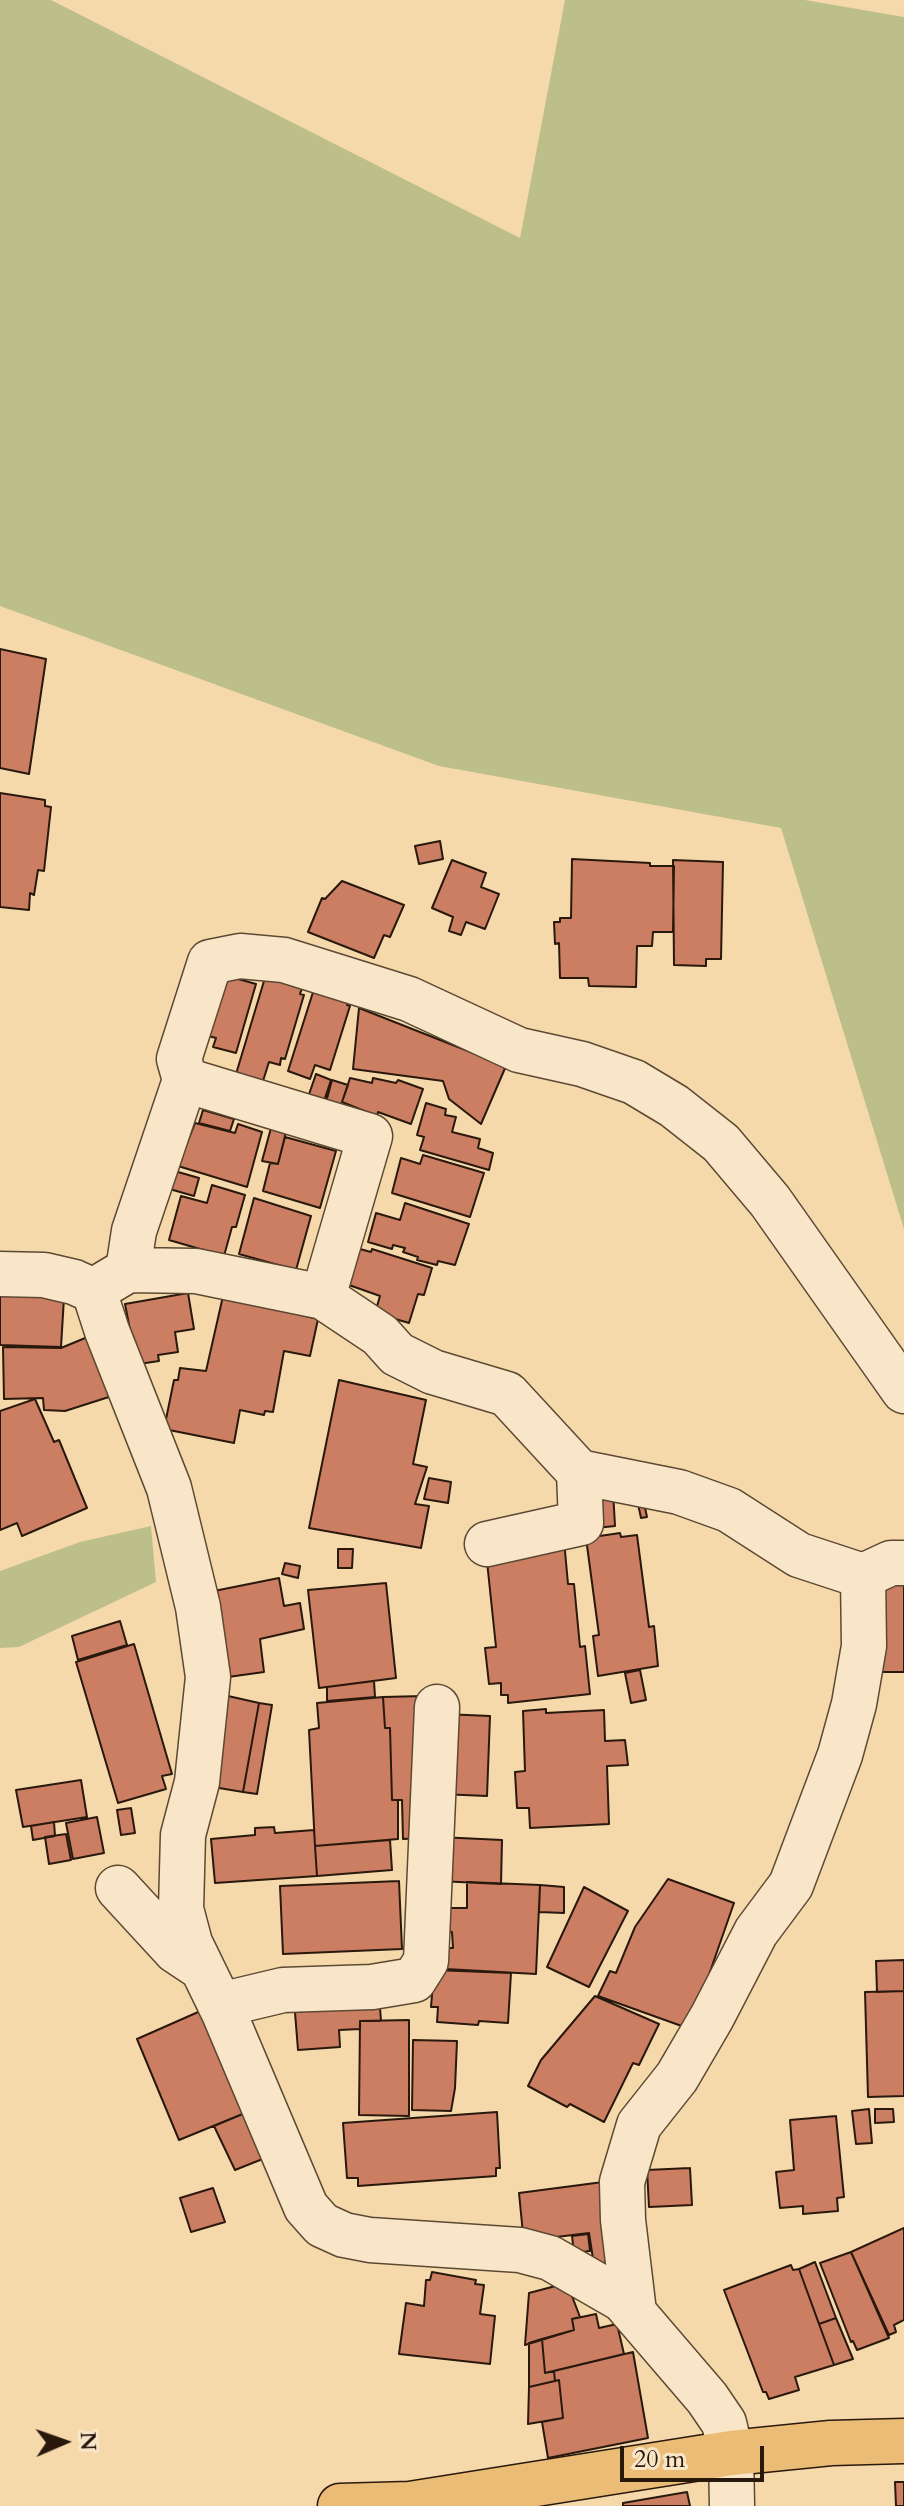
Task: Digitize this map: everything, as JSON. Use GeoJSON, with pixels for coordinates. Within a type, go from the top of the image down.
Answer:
{"type":"FeatureCollection","features":[{"type":"Feature","properties":{"kind":"main road"},"geometry":{"type":"LineString","coordinates":[[340,2506],[410,2504],[731,2453],[831,2443],[904,2441]]}},
{"type":"Feature","properties":{"kind":"street"},"geometry":{"type":"LineString","coordinates":[[732,2506],[731,2453],[724,2423],[707,2398],[623,2300],[550,2258],[520,2250],[370,2240],[344,2235],[322,2225],[306,2207],[294,2184],[190,1943],[181,1909],[183,1835],[197,1782],[208,1677],[198,1607],[169,1488],[107,1331],[111,1280],[134,1231],[185,1080],[179,1059],[210,962],[240,956],[284,960],[409,999],[519,1050],[582,1064],[634,1082],[674,1106],[721,1143],[770,1201],[904,1391]]}},
{"type":"Feature","properties":{"kind":"street"},"geometry":{"type":"LineString","coordinates":[[185,1080],[370,1136],[323,1297]]}},
{"type":"Feature","properties":{"kind":"street"},"geometry":{"type":"LineString","coordinates":[[0,1274],[44,1275],[74,1282],[196,1271],[323,1297],[380,1335],[397,1354],[433,1372],[507,1394],[579,1472],[679,1492],[729,1510],[799,1555],[863,1576],[891,1563],[904,1563]]}},
{"type":"Feature","properties":{"kind":"street"},"geometry":{"type":"LineString","coordinates":[[487,1544],[581,1523],[579,1472]]}},
{"type":"Feature","properties":{"kind":"street"},"geometry":{"type":"LineString","coordinates":[[634,2312],[623,2220],[622,2182],[639,2125],[677,2077],[756,1932],[791,1885],[840,1755],[854,1704],[864,1646],[863,1576]]}},
{"type":"Feature","properties":{"kind":"street"},"geometry":{"type":"LineString","coordinates":[[118,1888],[211,1986],[283,1990],[372,1987],[414,1980],[426,1961],[437,1707]]}},
{"type":"Feature","properties":{"kind":"green space"},"geometry":{"type":"Polygon","coordinates":[[[0,0],[51,0],[520,238],[565,0],[805,0],[904,17],[904,1229],[781,828],[439,766],[0,606],[0,0]]]}},
{"type":"Feature","properties":{"kind":"green space"},"geometry":{"type":"Polygon","coordinates":[[[151,1526],[156,1582],[19,1647],[0,1648],[0,1571],[80,1542],[151,1526]]]}},
{"type":"Feature","properties":{"kind":"building"},"geometry":{"type":"Polygon","coordinates":[[[0,649],[46,659],[29,774],[0,768],[0,649]]]}},
{"type":"Feature","properties":{"kind":"building"},"geometry":{"type":"Polygon","coordinates":[[[0,793],[45,800],[45,806],[51,807],[44,871],[38,870],[34,895],[30,893],[29,910],[0,907],[0,793]]]}},
{"type":"Feature","properties":{"kind":"building"},"geometry":{"type":"Polygon","coordinates":[[[440,841],[443,859],[419,864],[415,846],[440,841]]]}},
{"type":"Feature","properties":{"kind":"building"},"geometry":{"type":"Polygon","coordinates":[[[572,859],[674,866],[673,932],[653,932],[652,946],[637,946],[636,987],[589,986],[588,978],[560,978],[559,943],[555,944],[554,922],[560,922],[560,918],[571,918],[572,859]]]}},
{"type":"Feature","properties":{"kind":"building"},"geometry":{"type":"Polygon","coordinates":[[[452,860],[486,873],[481,887],[499,894],[485,929],[466,922],[461,935],[449,931],[453,917],[432,908],[452,860]]]}},
{"type":"Feature","properties":{"kind":"building"},"geometry":{"type":"Polygon","coordinates":[[[673,860],[723,862],[721,959],[706,959],[706,966],[674,965],[673,860]]]}},
{"type":"Feature","properties":{"kind":"building"},"geometry":{"type":"Polygon","coordinates":[[[342,881],[404,905],[390,937],[384,935],[374,958],[308,932],[322,898],[325,899],[342,881]]]}},
{"type":"Feature","properties":{"kind":"building"},"geometry":{"type":"Polygon","coordinates":[[[224,975],[256,984],[236,1053],[213,1047],[216,1038],[197,1033],[224,975]]]}},
{"type":"Feature","properties":{"kind":"building"},"geometry":{"type":"Polygon","coordinates":[[[270,978],[302,988],[300,994],[304,995],[285,1059],[281,1058],[280,1065],[269,1062],[263,1081],[236,1074],[264,981],[270,978]]]}},
{"type":"Feature","properties":{"kind":"building"},"geometry":{"type":"Polygon","coordinates":[[[314,989],[348,1002],[350,1006],[330,1070],[315,1065],[310,1079],[288,1071],[314,989]]]}},
{"type":"Feature","properties":{"kind":"building"},"geometry":{"type":"Polygon","coordinates":[[[359,1008],[506,1066],[481,1124],[449,1099],[443,1081],[353,1069],[359,1008]]]}},
{"type":"Feature","properties":{"kind":"building"},"geometry":{"type":"Polygon","coordinates":[[[316,1074],[331,1080],[323,1104],[307,1100],[316,1074]]]}},
{"type":"Feature","properties":{"kind":"building"},"geometry":{"type":"Polygon","coordinates":[[[350,1078],[372,1083],[373,1078],[396,1083],[398,1080],[423,1089],[411,1124],[378,1112],[377,1116],[342,1102],[350,1078]]]}},
{"type":"Feature","properties":{"kind":"building"},"geometry":{"type":"Polygon","coordinates":[[[332,1080],[348,1085],[342,1102],[349,1105],[346,1112],[325,1106],[332,1080]]]}},
{"type":"Feature","properties":{"kind":"building"},"geometry":{"type":"Polygon","coordinates":[[[426,1103],[446,1109],[445,1115],[456,1117],[452,1132],[480,1139],[478,1148],[493,1153],[489,1170],[420,1150],[424,1137],[417,1135],[426,1103]]]}},
{"type":"Feature","properties":{"kind":"building"},"geometry":{"type":"Polygon","coordinates":[[[203,1110],[234,1119],[230,1131],[199,1123],[203,1110]]]}},
{"type":"Feature","properties":{"kind":"building"},"geometry":{"type":"Polygon","coordinates":[[[195,1123],[235,1133],[238,1124],[262,1132],[247,1187],[178,1166],[195,1123]]]}},
{"type":"Feature","properties":{"kind":"building"},"geometry":{"type":"Polygon","coordinates":[[[271,1128],[286,1132],[278,1164],[262,1161],[271,1128]]]}},
{"type":"Feature","properties":{"kind":"building"},"geometry":{"type":"Polygon","coordinates":[[[285,1137],[336,1151],[320,1208],[263,1191],[270,1163],[278,1164],[285,1137]]]}},
{"type":"Feature","properties":{"kind":"building"},"geometry":{"type":"Polygon","coordinates":[[[423,1155],[484,1173],[470,1217],[392,1193],[401,1158],[420,1164],[423,1155]]]}},
{"type":"Feature","properties":{"kind":"building"},"geometry":{"type":"Polygon","coordinates":[[[171,1170],[199,1178],[194,1196],[166,1188],[171,1170]]]}},
{"type":"Feature","properties":{"kind":"building"},"geometry":{"type":"Polygon","coordinates":[[[212,1185],[245,1195],[224,1256],[169,1240],[181,1196],[207,1203],[212,1185]]]}},
{"type":"Feature","properties":{"kind":"building"},"geometry":{"type":"Polygon","coordinates":[[[254,1198],[311,1216],[296,1270],[239,1254],[254,1198]]]}},
{"type":"Feature","properties":{"kind":"building"},"geometry":{"type":"Polygon","coordinates":[[[405,1203],[469,1224],[455,1265],[417,1260],[418,1257],[403,1252],[405,1248],[393,1245],[392,1249],[368,1242],[376,1213],[400,1220],[405,1203]]]}},
{"type":"Feature","properties":{"kind":"building"},"geometry":{"type":"Polygon","coordinates":[[[360,1249],[371,1252],[372,1249],[432,1268],[424,1295],[418,1294],[409,1323],[375,1313],[380,1296],[349,1285],[360,1249]]]}},
{"type":"Feature","properties":{"kind":"building"},"geometry":{"type":"Polygon","coordinates":[[[0,1290],[64,1298],[61,1347],[0,1345],[0,1290]]]}},
{"type":"Feature","properties":{"kind":"building"},"geometry":{"type":"Polygon","coordinates":[[[188,1293],[194,1329],[175,1332],[178,1352],[158,1355],[159,1361],[139,1364],[125,1304],[188,1293]]]}},
{"type":"Feature","properties":{"kind":"building"},"geometry":{"type":"Polygon","coordinates":[[[223,1296],[318,1319],[310,1356],[284,1351],[273,1412],[265,1411],[264,1415],[240,1410],[234,1443],[164,1429],[174,1380],[178,1380],[180,1368],[206,1371],[223,1296]]]}},
{"type":"Feature","properties":{"kind":"building"},"geometry":{"type":"Polygon","coordinates":[[[90,1336],[112,1396],[65,1411],[44,1410],[43,1398],[4,1399],[3,1347],[61,1348],[90,1336]]]}},
{"type":"Feature","properties":{"kind":"building"},"geometry":{"type":"Polygon","coordinates":[[[339,1380],[426,1400],[413,1464],[427,1467],[415,1504],[429,1506],[421,1548],[309,1528],[339,1380]]]}},
{"type":"Feature","properties":{"kind":"building"},"geometry":{"type":"Polygon","coordinates":[[[35,1399],[54,1442],[59,1440],[87,1508],[22,1536],[17,1523],[0,1530],[0,1411],[35,1399]]]}},
{"type":"Feature","properties":{"kind":"building"},"geometry":{"type":"Polygon","coordinates":[[[429,1478],[451,1482],[448,1503],[424,1499],[429,1478]]]}},
{"type":"Feature","properties":{"kind":"building"},"geometry":{"type":"Polygon","coordinates":[[[613,1491],[615,1526],[596,1528],[594,1492],[613,1491]]]}},
{"type":"Feature","properties":{"kind":"building"},"geometry":{"type":"Polygon","coordinates":[[[644,1503],[647,1517],[641,1518],[638,1504],[644,1503]]]}},
{"type":"Feature","properties":{"kind":"building"},"geometry":{"type":"Polygon","coordinates":[[[620,1533],[621,1537],[637,1535],[649,1627],[654,1626],[658,1666],[598,1676],[593,1636],[599,1635],[586,1538],[620,1533]]]}},
{"type":"Feature","properties":{"kind":"building"},"geometry":{"type":"Polygon","coordinates":[[[564,1540],[568,1584],[574,1584],[580,1647],[585,1646],[590,1694],[508,1703],[508,1695],[501,1695],[501,1683],[489,1684],[485,1648],[496,1647],[486,1552],[564,1540]]]}},
{"type":"Feature","properties":{"kind":"building"},"geometry":{"type":"Polygon","coordinates":[[[338,1549],[353,1549],[352,1568],[338,1568],[338,1549]]]}},
{"type":"Feature","properties":{"kind":"building"},"geometry":{"type":"Polygon","coordinates":[[[285,1563],[300,1566],[298,1578],[282,1574],[285,1563]]]}},
{"type":"Feature","properties":{"kind":"building"},"geometry":{"type":"Polygon","coordinates":[[[279,1578],[284,1606],[300,1603],[304,1629],[260,1639],[264,1672],[228,1677],[214,1591],[279,1578]]]}},
{"type":"Feature","properties":{"kind":"building"},"geometry":{"type":"Polygon","coordinates":[[[878,1580],[904,1580],[904,1672],[878,1672],[878,1580]]]}},
{"type":"Feature","properties":{"kind":"building"},"geometry":{"type":"Polygon","coordinates":[[[386,1583],[396,1678],[319,1688],[308,1590],[386,1583]]]}},
{"type":"Feature","properties":{"kind":"building"},"geometry":{"type":"Polygon","coordinates":[[[120,1621],[127,1645],[78,1660],[72,1636],[120,1621]]]}},
{"type":"Feature","properties":{"kind":"building"},"geometry":{"type":"Polygon","coordinates":[[[134,1644],[172,1774],[162,1776],[166,1789],[118,1803],[76,1662],[134,1644]]]}},
{"type":"Feature","properties":{"kind":"building"},"geometry":{"type":"Polygon","coordinates":[[[640,1670],[646,1700],[631,1703],[625,1673],[640,1670]]]}},
{"type":"Feature","properties":{"kind":"building"},"geometry":{"type":"Polygon","coordinates":[[[374,1681],[375,1697],[327,1701],[327,1687],[374,1681]]]}},
{"type":"Feature","properties":{"kind":"building"},"geometry":{"type":"Polygon","coordinates":[[[228,1696],[259,1703],[243,1792],[213,1787],[228,1696]]]}},
{"type":"Feature","properties":{"kind":"building"},"geometry":{"type":"Polygon","coordinates":[[[424,1696],[423,1838],[403,1839],[402,1800],[392,1800],[390,1728],[385,1728],[383,1697],[424,1696]]]}},
{"type":"Feature","properties":{"kind":"building"},"geometry":{"type":"Polygon","coordinates":[[[383,1697],[385,1728],[390,1728],[392,1800],[398,1800],[398,1839],[315,1846],[309,1730],[319,1728],[317,1703],[383,1697]]]}},
{"type":"Feature","properties":{"kind":"building"},"geometry":{"type":"Polygon","coordinates":[[[259,1703],[272,1705],[257,1794],[243,1792],[259,1703]]]}},
{"type":"Feature","properties":{"kind":"building"},"geometry":{"type":"Polygon","coordinates":[[[546,1709],[546,1713],[604,1710],[605,1741],[625,1740],[628,1765],[607,1766],[609,1824],[530,1828],[529,1808],[517,1808],[515,1772],[525,1771],[523,1711],[546,1709]]]}},
{"type":"Feature","properties":{"kind":"building"},"geometry":{"type":"Polygon","coordinates":[[[444,1714],[490,1716],[487,1796],[440,1794],[444,1714]]]}},
{"type":"Feature","properties":{"kind":"building"},"geometry":{"type":"Polygon","coordinates":[[[81,1780],[87,1817],[23,1827],[16,1790],[81,1780]]]}},
{"type":"Feature","properties":{"kind":"building"},"geometry":{"type":"Polygon","coordinates":[[[131,1808],[135,1833],[121,1835],[117,1810],[131,1808]]]}},
{"type":"Feature","properties":{"kind":"building"},"geometry":{"type":"Polygon","coordinates":[[[97,1817],[104,1853],[73,1859],[66,1823],[97,1817]]]}},
{"type":"Feature","properties":{"kind":"building"},"geometry":{"type":"Polygon","coordinates":[[[54,1822],[55,1836],[33,1840],[31,1826],[54,1822]]]}},
{"type":"Feature","properties":{"kind":"building"},"geometry":{"type":"Polygon","coordinates":[[[274,1827],[275,1833],[314,1830],[317,1876],[215,1883],[211,1839],[255,1835],[255,1828],[274,1827]]]}},
{"type":"Feature","properties":{"kind":"building"},"geometry":{"type":"Polygon","coordinates":[[[66,1834],[71,1860],[49,1864],[45,1837],[66,1834]]]}},
{"type":"Feature","properties":{"kind":"building"},"geometry":{"type":"Polygon","coordinates":[[[439,1837],[502,1840],[501,1884],[438,1881],[439,1837]]]}},
{"type":"Feature","properties":{"kind":"building"},"geometry":{"type":"Polygon","coordinates":[[[390,1840],[392,1870],[317,1876],[315,1846],[390,1840]]]}},
{"type":"Feature","properties":{"kind":"building"},"geometry":{"type":"Polygon","coordinates":[[[668,1879],[734,1903],[690,2029],[598,1996],[610,1971],[616,1973],[635,1927],[668,1879]]]}},
{"type":"Feature","properties":{"kind":"building"},"geometry":{"type":"Polygon","coordinates":[[[399,1881],[402,1949],[283,1954],[280,1886],[399,1881]]]}},
{"type":"Feature","properties":{"kind":"building"},"geometry":{"type":"Polygon","coordinates":[[[467,1882],[540,1885],[536,1974],[446,1969],[447,1948],[453,1948],[452,1932],[444,1931],[444,1908],[467,1908],[467,1882]]]}},
{"type":"Feature","properties":{"kind":"building"},"geometry":{"type":"Polygon","coordinates":[[[540,1885],[564,1887],[564,1913],[539,1912],[540,1885]]]}},
{"type":"Feature","properties":{"kind":"building"},"geometry":{"type":"Polygon","coordinates":[[[584,1887],[628,1911],[589,1987],[547,1967],[584,1887]]]}},
{"type":"Feature","properties":{"kind":"building"},"geometry":{"type":"Polygon","coordinates":[[[904,1960],[904,1991],[877,1992],[876,1961],[904,1960]]]}},
{"type":"Feature","properties":{"kind":"building"},"geometry":{"type":"Polygon","coordinates":[[[434,1970],[511,1973],[508,2023],[479,2021],[478,2025],[437,2022],[438,2007],[431,2007],[434,1970]]]}},
{"type":"Feature","properties":{"kind":"building"},"geometry":{"type":"Polygon","coordinates":[[[904,1991],[904,2096],[868,2097],[865,1992],[904,1991]]]}},
{"type":"Feature","properties":{"kind":"building"},"geometry":{"type":"Polygon","coordinates":[[[379,1994],[381,2021],[360,2021],[360,2029],[339,2030],[340,2047],[298,2050],[294,2000],[379,1994]]]}},
{"type":"Feature","properties":{"kind":"building"},"geometry":{"type":"Polygon","coordinates":[[[595,1996],[659,2024],[639,2065],[633,2063],[604,2122],[528,2086],[541,2060],[595,1996]]]}},
{"type":"Feature","properties":{"kind":"building"},"geometry":{"type":"Polygon","coordinates":[[[205,2009],[245,2113],[179,2140],[137,2039],[205,2009]]]}},
{"type":"Feature","properties":{"kind":"building"},"geometry":{"type":"Polygon","coordinates":[[[409,2020],[409,2116],[359,2115],[360,2021],[409,2020]]]}},
{"type":"Feature","properties":{"kind":"building"},"geometry":{"type":"Polygon","coordinates":[[[413,2040],[457,2041],[451,2111],[412,2110],[413,2040]]]}},
{"type":"Feature","properties":{"kind":"building"},"geometry":{"type":"Polygon","coordinates":[[[869,2109],[872,2143],[856,2144],[852,2111],[869,2109]]]}},
{"type":"Feature","properties":{"kind":"building"},"geometry":{"type":"Polygon","coordinates":[[[875,2109],[893,2109],[894,2122],[875,2123],[875,2109]]]}},
{"type":"Feature","properties":{"kind":"building"},"geometry":{"type":"Polygon","coordinates":[[[497,2112],[500,2168],[496,2168],[496,2176],[358,2186],[358,2178],[347,2178],[343,2123],[497,2112]]]}},
{"type":"Feature","properties":{"kind":"building"},"geometry":{"type":"Polygon","coordinates":[[[245,2113],[265,2158],[235,2170],[214,2126],[245,2113]]]}},
{"type":"Feature","properties":{"kind":"building"},"geometry":{"type":"Polygon","coordinates":[[[836,2116],[844,2197],[837,2198],[838,2211],[803,2214],[803,2206],[780,2208],[776,2172],[794,2170],[790,2120],[836,2116]]]}},
{"type":"Feature","properties":{"kind":"building"},"geometry":{"type":"Polygon","coordinates":[[[690,2168],[692,2205],[649,2207],[647,2170],[690,2168]]]}},
{"type":"Feature","properties":{"kind":"building"},"geometry":{"type":"Polygon","coordinates":[[[603,2182],[617,2262],[594,2265],[589,2233],[532,2240],[523,2234],[519,2193],[603,2182]]]}},
{"type":"Feature","properties":{"kind":"building"},"geometry":{"type":"Polygon","coordinates":[[[213,2188],[225,2222],[191,2232],[180,2198],[213,2188]]]}},
{"type":"Feature","properties":{"kind":"building"},"geometry":{"type":"Polygon","coordinates":[[[904,2228],[904,2320],[894,2325],[896,2332],[889,2335],[851,2252],[904,2228]]]}},
{"type":"Feature","properties":{"kind":"building"},"geometry":{"type":"Polygon","coordinates":[[[588,2234],[590,2251],[574,2253],[572,2236],[588,2234]]]}},
{"type":"Feature","properties":{"kind":"building"},"geometry":{"type":"Polygon","coordinates":[[[851,2252],[889,2338],[857,2350],[820,2263],[851,2252]]]}},
{"type":"Feature","properties":{"kind":"building"},"geometry":{"type":"Polygon","coordinates":[[[815,2262],[836,2318],[819,2324],[799,2269],[815,2262]]]}},
{"type":"Feature","properties":{"kind":"building"},"geometry":{"type":"Polygon","coordinates":[[[791,2265],[793,2270],[799,2269],[834,2365],[795,2377],[799,2390],[769,2399],[763,2392],[724,2290],[791,2265]]]}},
{"type":"Feature","properties":{"kind":"building"},"geometry":{"type":"Polygon","coordinates":[[[432,2272],[476,2280],[475,2284],[484,2285],[480,2314],[495,2316],[490,2364],[399,2354],[406,2303],[424,2306],[426,2280],[430,2280],[432,2272]]]}},
{"type":"Feature","properties":{"kind":"building"},"geometry":{"type":"Polygon","coordinates":[[[567,2283],[580,2317],[572,2319],[574,2330],[525,2345],[529,2293],[567,2283]]]}},
{"type":"Feature","properties":{"kind":"building"},"geometry":{"type":"Polygon","coordinates":[[[596,2314],[599,2328],[617,2324],[624,2354],[545,2373],[542,2339],[574,2330],[572,2319],[596,2314]]]}},
{"type":"Feature","properties":{"kind":"building"},"geometry":{"type":"Polygon","coordinates":[[[836,2318],[853,2359],[834,2365],[819,2324],[836,2318]]]}},
{"type":"Feature","properties":{"kind":"building"},"geometry":{"type":"Polygon","coordinates":[[[542,2339],[545,2373],[554,2371],[555,2381],[529,2387],[529,2343],[542,2339]]]}},
{"type":"Feature","properties":{"kind":"building"},"geometry":{"type":"Polygon","coordinates":[[[633,2352],[648,2438],[548,2458],[542,2422],[563,2418],[559,2380],[555,2381],[554,2371],[633,2352]]]}},
{"type":"Feature","properties":{"kind":"building"},"geometry":{"type":"Polygon","coordinates":[[[559,2380],[563,2418],[528,2424],[529,2387],[559,2380]]]}},
{"type":"Feature","properties":{"kind":"building"},"geometry":{"type":"Polygon","coordinates":[[[895,2482],[904,2482],[904,2506],[896,2506],[895,2482]]]}},
{"type":"Feature","properties":{"kind":"building"},"geometry":{"type":"Polygon","coordinates":[[[687,2492],[690,2506],[623,2506],[623,2503],[687,2492]]]}}]}
